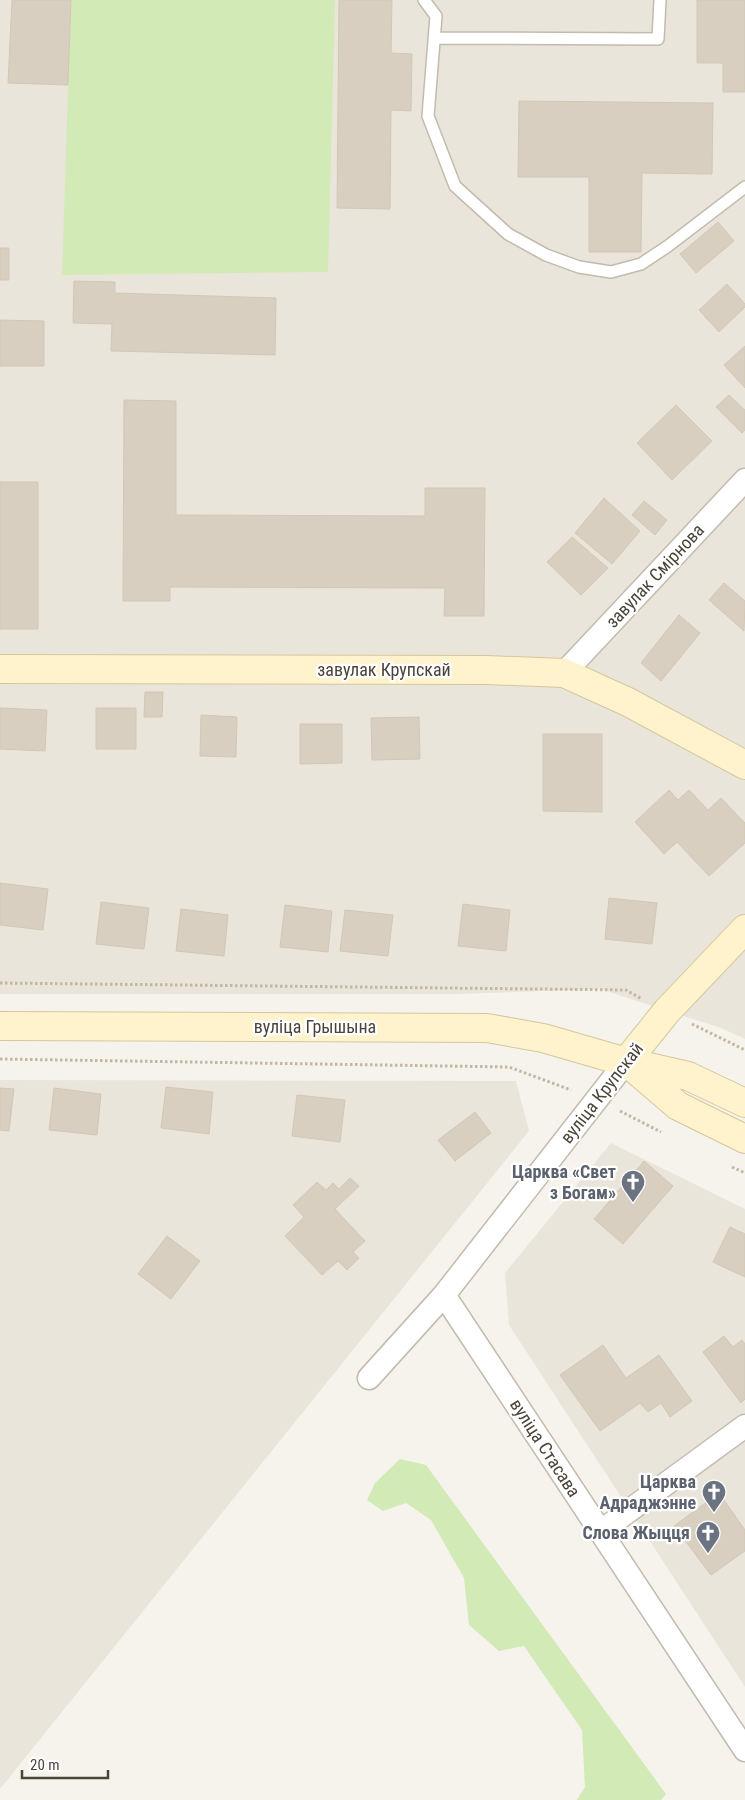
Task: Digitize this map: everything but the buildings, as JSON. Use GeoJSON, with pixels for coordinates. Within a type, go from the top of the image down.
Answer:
{"type":"FeatureCollection","features":[{"type":"Feature","properties":{"kind":"main road","name":"завулак Крупскай"},"geometry":{"type":"LineString","coordinates":[[0,669],[487,670],[564,673],[628,702],[745,765]]}},
{"type":"Feature","properties":{"kind":"main road","name":"вуліца Крупскай"},"geometry":{"type":"LineString","coordinates":[[626,1062],[667,1011],[745,929]]}},
{"type":"Feature","properties":{"kind":"main road","name":"вуліца Грышына"},"geometry":{"type":"LineString","coordinates":[[0,1026],[487,1028],[543,1038],[626,1062],[688,1076],[745,1103]]}},
{"type":"Feature","properties":{"kind":"main road","name":"вуліца Грышына"},"geometry":{"type":"LineString","coordinates":[[626,1062],[678,1106],[745,1139]]}},
{"type":"Feature","properties":{"kind":"street","name":"завулак Смірнова"},"geometry":{"type":"LineString","coordinates":[[564,673],[745,480]]}},
{"type":"Feature","properties":{"kind":"street","name":"вуліца Крупскай"},"geometry":{"type":"LineString","coordinates":[[369,1378],[444,1295],[626,1062]]}},
{"type":"Feature","properties":{"kind":"street","name":"вуліца Стасава"},"geometry":{"type":"LineString","coordinates":[[444,1295],[745,1750]]}},
{"type":"Feature","properties":{"kind":"street"},"geometry":{"type":"LineString","coordinates":[[600,1532],[745,1426]]}},
{"type":"Feature","properties":{"kind":"lane"},"geometry":{"type":"LineString","coordinates":[[424,0],[436,16],[428,116],[455,186],[508,234],[546,255],[579,267],[611,272],[641,264],[668,246],[745,187]]}},
{"type":"Feature","properties":{"kind":"lane"},"geometry":{"type":"LineString","coordinates":[[434,38],[658,39],[660,0]]}},
{"type":"Feature","properties":{"kind":"path"},"geometry":{"type":"LineString","coordinates":[[0,984],[626,990],[745,1050]]}},
{"type":"Feature","properties":{"kind":"path"},"geometry":{"type":"LineString","coordinates":[[0,1059],[509,1067],[597,1100],[667,1134]]}},
{"type":"Feature","properties":{"kind":"path"},"geometry":{"type":"LineString","coordinates":[[728,1164],[745,1173]]}},
{"type":"Feature","properties":{"kind":"shaded area"},"geometry":{"type":"Polygon","coordinates":[[[0,0],[745,0],[745,1039],[721,1028],[600,989],[458,994],[0,994],[0,0]]]}},
{"type":"Feature","properties":{"kind":"shaded area"},"geometry":{"type":"Polygon","coordinates":[[[0,1080],[516,1081],[529,1131],[0,1789],[0,1080]]]}},
{"type":"Feature","properties":{"kind":"shaded area"},"geometry":{"type":"Polygon","coordinates":[[[611,1143],[745,1209],[745,1687],[509,1325],[505,1273],[611,1143]]]}},
{"type":"Feature","properties":{"kind":"green space"},"geometry":{"type":"Polygon","coordinates":[[[71,0],[335,0],[328,272],[62,275],[71,0]]]}},
{"type":"Feature","properties":{"kind":"green space"},"geometry":{"type":"Polygon","coordinates":[[[400,1459],[426,1465],[666,1794],[661,1800],[577,1800],[585,1787],[582,1730],[524,1646],[499,1651],[469,1625],[464,1578],[431,1520],[406,1503],[383,1511],[367,1500],[375,1483],[400,1459]]]}},
{"type":"Feature","properties":{"kind":"place","name":"Царква «Свет з Богам»"},"geometry":{"type":"Point","coordinates":[633,1203]}},
{"type":"Feature","properties":{"kind":"place","name":"Царква Адраджэнне"},"geometry":{"type":"Point","coordinates":[714,1513]}},
{"type":"Feature","properties":{"kind":"place","name":"Слова Жыцця"},"geometry":{"type":"Point","coordinates":[708,1554]}}]}
